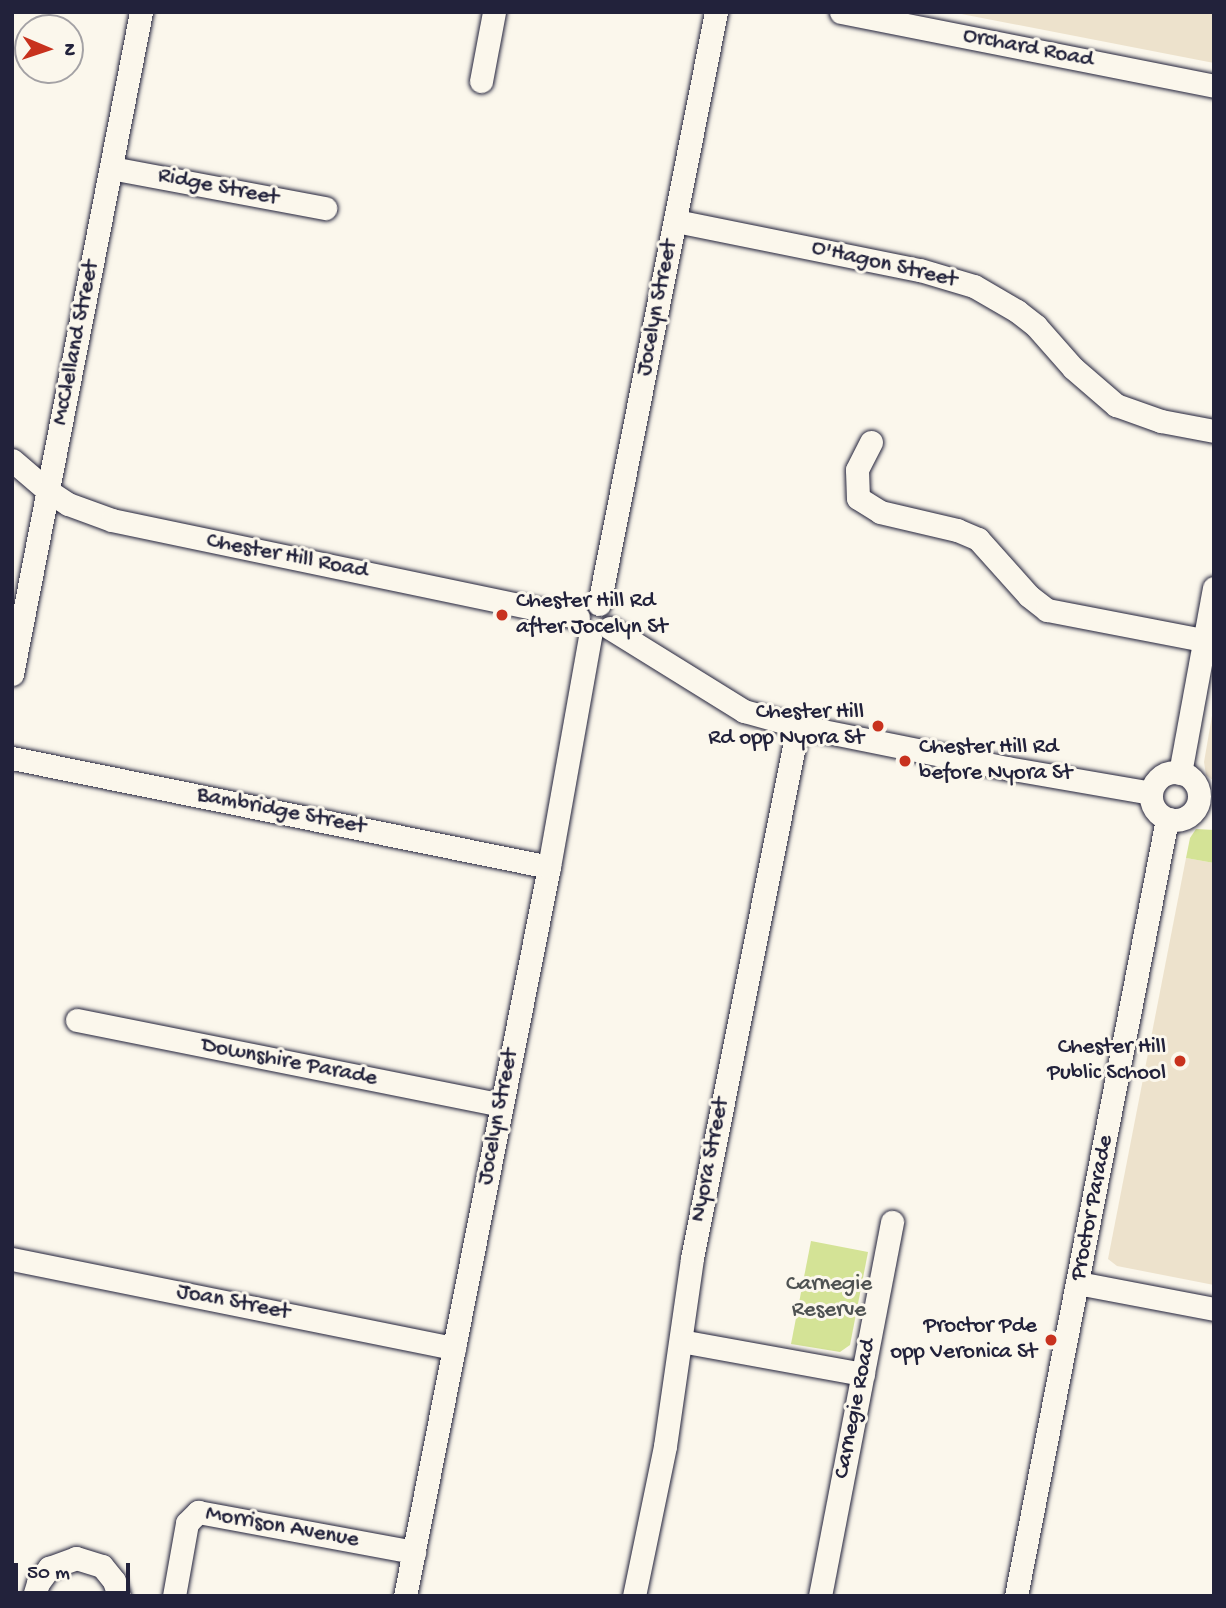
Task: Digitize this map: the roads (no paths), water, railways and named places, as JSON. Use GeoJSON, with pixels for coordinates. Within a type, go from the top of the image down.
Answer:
{"type":"FeatureCollection","features":[{"type":"Feature","properties":{"kind":"street","name":"McClelland Street"},"geometry":{"type":"LineString","coordinates":[[12,674],[141,12]]}},
{"type":"Feature","properties":{"kind":"street"},"geometry":{"type":"LineString","coordinates":[[481,81],[494,12]]}},
{"type":"Feature","properties":{"kind":"street","name":"Jocelyn Street"},"geometry":{"type":"LineString","coordinates":[[598,604],[716,12]]}},
{"type":"Feature","properties":{"kind":"street","name":"Orchard Road"},"geometry":{"type":"LineString","coordinates":[[841,12],[909,19],[1214,86]]}},
{"type":"Feature","properties":{"kind":"street","name":"Ridge Street"},"geometry":{"type":"LineString","coordinates":[[111,168],[326,208]]}},
{"type":"Feature","properties":{"kind":"street","name":"O'Hagon Street"},"geometry":{"type":"LineString","coordinates":[[676,221],[920,270],[974,286],[1017,311],[1035,326],[1073,368],[1116,405],[1161,421],[1214,432]]}},
{"type":"Feature","properties":{"kind":"street"},"geometry":{"type":"LineString","coordinates":[[871,442],[857,470],[858,498],[880,512],[957,530],[978,539],[1029,596],[1047,610],[1203,640]]}},
{"type":"Feature","properties":{"kind":"street","name":"Chester Hill Road"},"geometry":{"type":"LineString","coordinates":[[12,460],[47,491],[88,513],[138,527],[578,617]]}},
{"type":"Feature","properties":{"kind":"street"},"geometry":{"type":"LineString","coordinates":[[1180,773],[1214,588]]}},
{"type":"Feature","properties":{"kind":"street"},"geometry":{"type":"LineString","coordinates":[[600,632],[610,613],[598,604],[585,606],[578,617],[579,628],[600,632],[744,711],[798,726],[1007,768],[1151,793]]}},
{"type":"Feature","properties":{"kind":"street","name":"Jocelyn Street"},"geometry":{"type":"LineString","coordinates":[[405,1596],[549,867],[600,632]]}},
{"type":"Feature","properties":{"kind":"street","name":"Nyora Street"},"geometry":{"type":"LineString","coordinates":[[634,1596],[665,1446],[692,1258],[798,726]]}},
{"type":"Feature","properties":{"kind":"street","name":"Bambridge Street"},"geometry":{"type":"LineString","coordinates":[[12,758],[549,867]]}},
{"type":"Feature","properties":{"kind":"street"},"geometry":{"type":"LineString","coordinates":[[1180,773],[1195,785],[1206,801],[1190,814],[1175,820],[1167,819],[1156,811],[1151,793],[1163,775],[1180,773]]}},
{"type":"Feature","properties":{"kind":"street","name":"Proctor Parade"},"geometry":{"type":"LineString","coordinates":[[1017,1596],[1167,819]]}},
{"type":"Feature","properties":{"kind":"street","name":"Downshire Parade"},"geometry":{"type":"LineString","coordinates":[[77,1020],[502,1105]]}},
{"type":"Feature","properties":{"kind":"street","name":"Carnegie Road"},"geometry":{"type":"LineString","coordinates":[[820,1596],[892,1222]]}},
{"type":"Feature","properties":{"kind":"street","name":"Joan Street"},"geometry":{"type":"LineString","coordinates":[[12,1259],[454,1348]]}},
{"type":"Feature","properties":{"kind":"street"},"geometry":{"type":"LineString","coordinates":[[1078,1283],[1214,1310]]}},
{"type":"Feature","properties":{"kind":"street"},"geometry":{"type":"LineString","coordinates":[[681,1341],[863,1374]]}},
{"type":"Feature","properties":{"kind":"street","name":"Morrison Avenue"},"geometry":{"type":"LineString","coordinates":[[174,1596],[187,1523],[198,1512],[414,1552]]}},
{"type":"Feature","properties":{"kind":"street"},"geometry":{"type":"LineString","coordinates":[[34,1596],[37,1583],[49,1568],[76,1558],[102,1566],[114,1581],[119,1596]]}},
{"type":"Feature","properties":{"kind":"place","name":"Chester Hill Rd after Jocelyn St"},"geometry":{"type":"Point","coordinates":[502,615]}},
{"type":"Feature","properties":{"kind":"place","name":"Chester Hill Rd opp Nyora St"},"geometry":{"type":"Point","coordinates":[878,726]}},
{"type":"Feature","properties":{"kind":"place","name":"Chester Hill Rd before Nyora St"},"geometry":{"type":"Point","coordinates":[905,761]}},
{"type":"Feature","properties":{"kind":"place","name":"Chester Hill Public School"},"geometry":{"type":"Point","coordinates":[1180,1061]}},
{"type":"Feature","properties":{"kind":"place","name":"Proctor Pde opp Veronica St"},"geometry":{"type":"Point","coordinates":[1051,1340]}},
{"type":"Feature","properties":{"kind":"park label","name":"Carnegie Reserve"},"geometry":{"type":"Point","coordinates":[829,1298]}}]}
